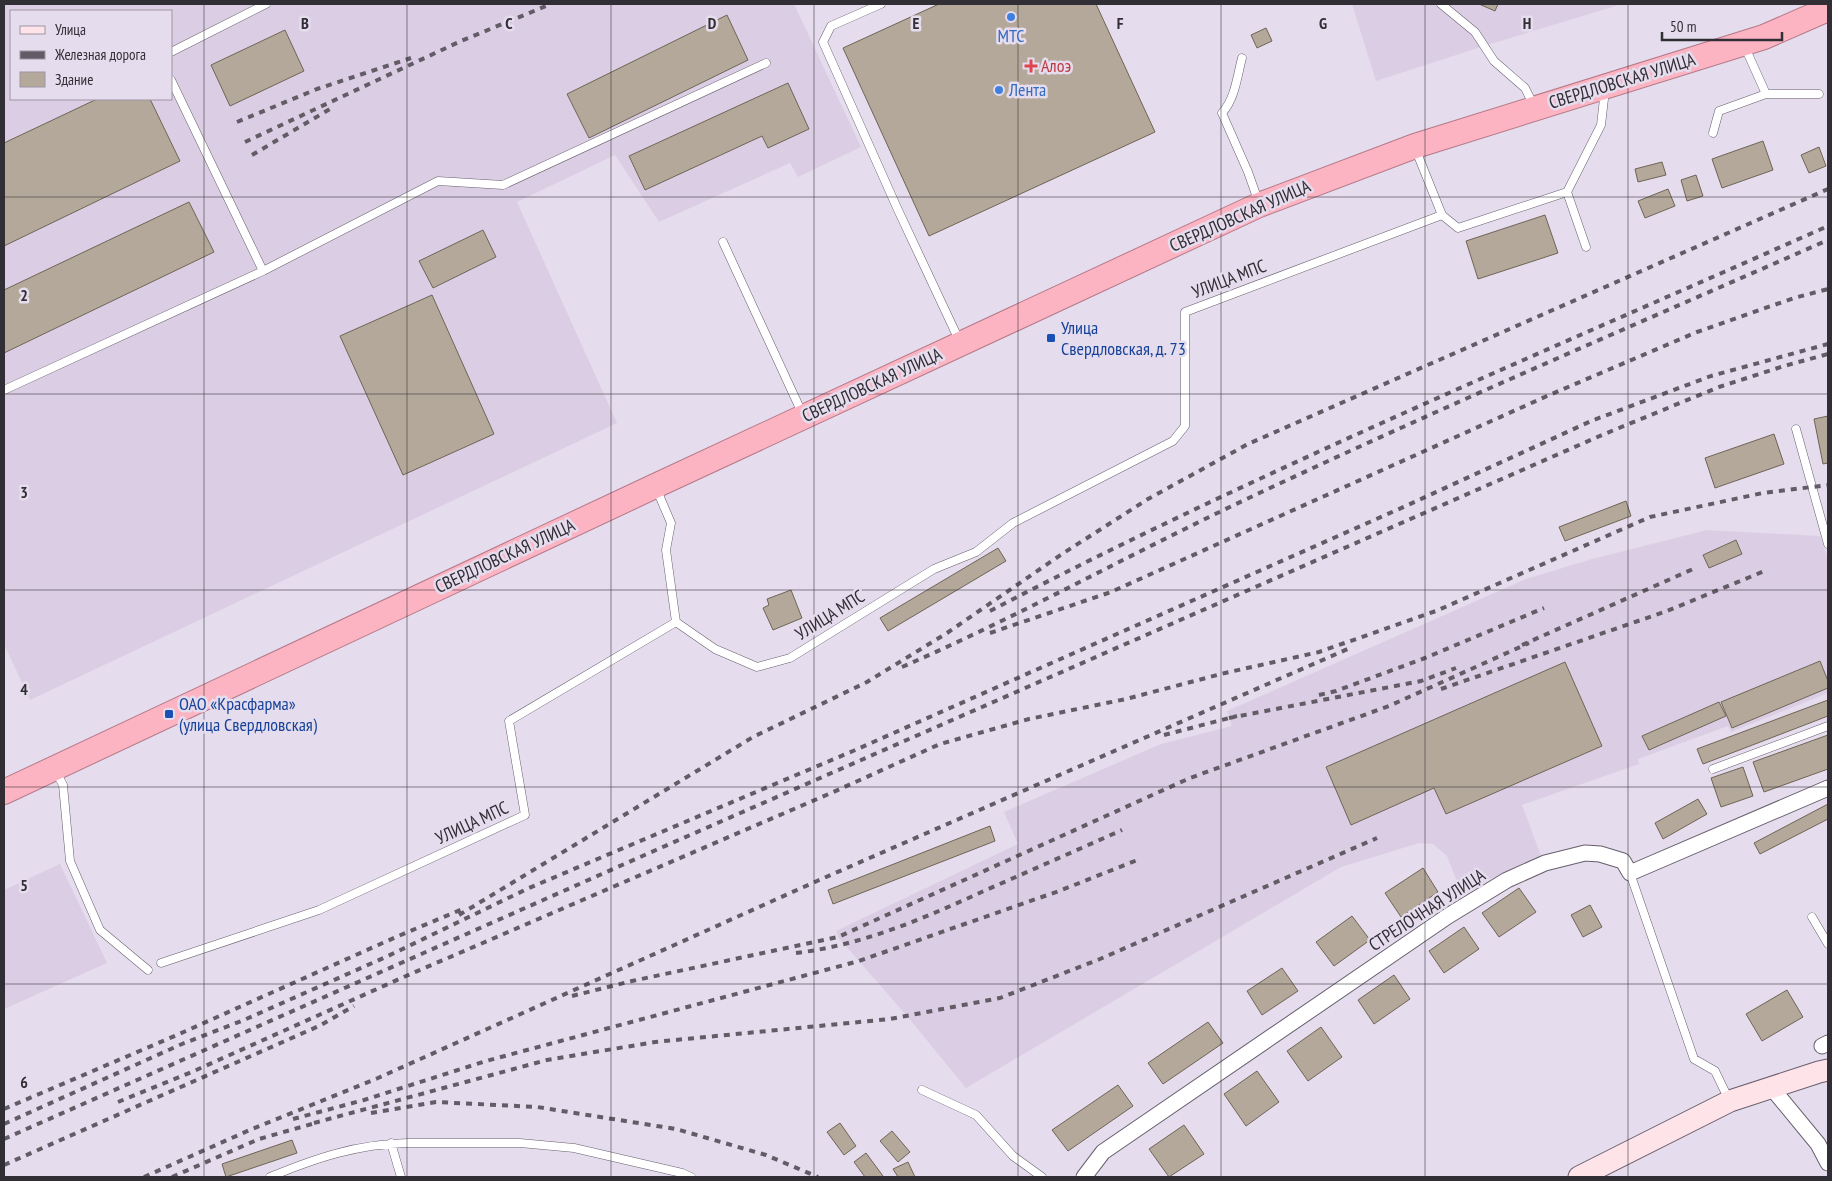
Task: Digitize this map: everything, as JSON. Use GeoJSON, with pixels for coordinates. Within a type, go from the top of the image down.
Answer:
{"type":"FeatureCollection","features":[{"type":"Feature","properties":{"kind":"highway","name":"СВЕРДЛОВСКАЯ УЛИЦА"},"geometry":{"type":"LineString","coordinates":[[4,792],[1259,204],[1415,146],[1753,40],[1828,10]]}},
{"type":"Feature","properties":{"kind":"highway","name":"СВЕРДЛОВСКАЯ УЛИЦА"},"geometry":{"type":"LineString","coordinates":[[1753,40],[1828,26]]}},
{"type":"Feature","properties":{"kind":"main road"},"geometry":{"type":"LineString","coordinates":[[1579,1177],[1730,1101],[1828,1070]]}},
{"type":"Feature","properties":{"kind":"street"},"geometry":{"type":"LineString","coordinates":[[1630,873],[1828,788]]}},
{"type":"Feature","properties":{"kind":"street","name":"СТРЕЛОЧНАЯ УЛИЦА"},"geometry":{"type":"LineString","coordinates":[[1084,1177],[1103,1152],[1448,916],[1507,880],[1545,863],[1585,853],[1600,854],[1623,861],[1630,873]]}},
{"type":"Feature","properties":{"kind":"street"},"geometry":{"type":"LineString","coordinates":[[1771,1087],[1818,1144],[1828,1163]]}},
{"type":"Feature","properties":{"kind":"lane"},"geometry":{"type":"LineString","coordinates":[[172,51],[266,4]]}},
{"type":"Feature","properties":{"kind":"lane"},"geometry":{"type":"LineString","coordinates":[[881,4],[832,26],[823,42],[898,210],[961,344]]}},
{"type":"Feature","properties":{"kind":"lane"},"geometry":{"type":"LineString","coordinates":[[1440,4],[1475,32],[1494,61],[1525,88],[1534,108]]}},
{"type":"Feature","properties":{"kind":"lane"},"geometry":{"type":"LineString","coordinates":[[1753,40],[1766,94]]}},
{"type":"Feature","properties":{"kind":"lane"},"geometry":{"type":"LineString","coordinates":[[1242,58],[1232,96],[1228,106],[1222,113],[1248,172],[1259,204]]}},
{"type":"Feature","properties":{"kind":"lane"},"geometry":{"type":"LineString","coordinates":[[4,390],[263,271],[438,181],[503,186],[766,63]]}},
{"type":"Feature","properties":{"kind":"lane"},"geometry":{"type":"LineString","coordinates":[[172,82],[263,271]]}},
{"type":"Feature","properties":{"kind":"lane"},"geometry":{"type":"LineString","coordinates":[[1415,146],[1442,215],[1458,228],[1567,192],[1601,125],[1606,86]]}},
{"type":"Feature","properties":{"kind":"lane"},"geometry":{"type":"LineString","coordinates":[[1713,133],[1719,111],[1766,94],[1819,94]]}},
{"type":"Feature","properties":{"kind":"lane"},"geometry":{"type":"LineString","coordinates":[[1567,192],[1586,247]]}},
{"type":"Feature","properties":{"kind":"lane","name":"УЛИЦА МПС"},"geometry":{"type":"LineString","coordinates":[[161,963],[319,910],[525,815],[509,721],[676,622],[716,649],[757,667],[790,658],[934,569],[976,552],[1013,523],[1173,441],[1185,426],[1185,312],[1442,215]]}},
{"type":"Feature","properties":{"kind":"lane"},"geometry":{"type":"LineString","coordinates":[[723,242],[804,417]]}},
{"type":"Feature","properties":{"kind":"lane"},"geometry":{"type":"LineString","coordinates":[[1796,429],[1828,544]]}},
{"type":"Feature","properties":{"kind":"lane"},"geometry":{"type":"LineString","coordinates":[[655,486],[671,524],[666,550],[676,622]]}},
{"type":"Feature","properties":{"kind":"lane"},"geometry":{"type":"LineString","coordinates":[[1713,769],[1828,726]]}},
{"type":"Feature","properties":{"kind":"lane"},"geometry":{"type":"LineString","coordinates":[[54,768],[63,785],[70,861],[100,930],[148,970]]}},
{"type":"Feature","properties":{"kind":"lane"},"geometry":{"type":"LineString","coordinates":[[1630,873],[1694,1059],[1715,1072],[1730,1101]]}},
{"type":"Feature","properties":{"kind":"lane"},"geometry":{"type":"LineString","coordinates":[[1812,917],[1828,944]]}},
{"type":"Feature","properties":{"kind":"lane"},"geometry":{"type":"LineString","coordinates":[[922,1090],[976,1115],[1013,1156],[1042,1177]]}},
{"type":"Feature","properties":{"kind":"lane"},"geometry":{"type":"LineString","coordinates":[[391,1143],[400,1177]]}},
{"type":"Feature","properties":{"kind":"lane"},"geometry":{"type":"LineString","coordinates":[[270,1177],[313,1160],[353,1149],[391,1143],[520,1143],[574,1148],[682,1173],[691,1177]]}},
{"type":"Feature","properties":{"kind":"shaded area"},"geometry":{"type":"Polygon","coordinates":[[[4,4],[794,4],[861,147],[798,177],[790,163],[659,222],[615,155],[517,202],[617,423],[30,700],[4,644],[4,4]]]}},
{"type":"Feature","properties":{"kind":"shaded area"},"geometry":{"type":"Polygon","coordinates":[[[1352,4],[1622,4],[1376,81],[1352,4]]]}},
{"type":"Feature","properties":{"kind":"shaded area"},"geometry":{"type":"Polygon","coordinates":[[[1707,530],[1820,536],[1828,559],[1828,693],[1731,732],[1728,726],[1638,759],[1639,764],[1522,805],[1541,856],[1461,892],[1447,856],[1433,844],[1419,843],[1341,867],[966,1088],[907,1016],[838,937],[836,931],[1018,844],[1004,812],[1161,744],[1232,726],[1227,711],[1526,579],[1592,559],[1707,530]]]}},
{"type":"Feature","properties":{"kind":"shaded area"},"geometry":{"type":"Polygon","coordinates":[[[60,864],[107,963],[4,1009],[4,890],[60,864]]]}},
{"type":"Feature","properties":{"kind":"building","name":"Лента"},"geometry":{"type":"Polygon","coordinates":[[[939,4],[1096,4],[1155,132],[929,236],[843,48],[939,4]]]}},
{"type":"Feature","properties":{"kind":"building"},"geometry":{"type":"Polygon","coordinates":[[[1479,4],[1498,4],[1495,11],[1479,4]]]}},
{"type":"Feature","properties":{"kind":"building"},"geometry":{"type":"Polygon","coordinates":[[[727,15],[748,60],[589,138],[567,94],[727,15]]]}},
{"type":"Feature","properties":{"kind":"building"},"geometry":{"type":"Polygon","coordinates":[[[1266,28],[1272,41],[1257,48],[1251,35],[1266,28]]]}},
{"type":"Feature","properties":{"kind":"building"},"geometry":{"type":"Polygon","coordinates":[[[285,30],[304,71],[230,106],[211,65],[285,30]]]}},
{"type":"Feature","properties":{"kind":"building"},"geometry":{"type":"Polygon","coordinates":[[[788,83],[809,129],[768,148],[762,136],[645,190],[629,156],[788,83]]]}},
{"type":"Feature","properties":{"kind":"building"},"geometry":{"type":"Polygon","coordinates":[[[95,100],[150,100],[180,161],[4,246],[4,143],[95,100]]]}},
{"type":"Feature","properties":{"kind":"building"},"geometry":{"type":"Polygon","coordinates":[[[1763,141],[1773,170],[1722,188],[1712,159],[1763,141]]]}},
{"type":"Feature","properties":{"kind":"building"},"geometry":{"type":"Polygon","coordinates":[[[1819,147],[1826,166],[1809,173],[1801,155],[1819,147]]]}},
{"type":"Feature","properties":{"kind":"building"},"geometry":{"type":"Polygon","coordinates":[[[1662,162],[1666,175],[1638,182],[1635,169],[1662,162]]]}},
{"type":"Feature","properties":{"kind":"building"},"geometry":{"type":"Polygon","coordinates":[[[1696,175],[1703,196],[1687,201],[1681,180],[1696,175]]]}},
{"type":"Feature","properties":{"kind":"building"},"geometry":{"type":"Polygon","coordinates":[[[1668,189],[1675,206],[1645,218],[1638,201],[1668,189]]]}},
{"type":"Feature","properties":{"kind":"building"},"geometry":{"type":"Polygon","coordinates":[[[189,202],[214,252],[4,353],[4,290],[189,202]]]}},
{"type":"Feature","properties":{"kind":"building"},"geometry":{"type":"Polygon","coordinates":[[[1545,215],[1558,253],[1478,279],[1466,241],[1545,215]]]}},
{"type":"Feature","properties":{"kind":"building"},"geometry":{"type":"Polygon","coordinates":[[[483,230],[496,257],[433,288],[419,261],[483,230]]]}},
{"type":"Feature","properties":{"kind":"building"},"geometry":{"type":"Polygon","coordinates":[[[432,295],[494,434],[403,475],[340,336],[432,295]]]}},
{"type":"Feature","properties":{"kind":"building"},"geometry":{"type":"Polygon","coordinates":[[[1828,416],[1828,463],[1823,464],[1814,419],[1828,416]]]}},
{"type":"Feature","properties":{"kind":"building"},"geometry":{"type":"Polygon","coordinates":[[[1774,434],[1784,464],[1715,488],[1705,458],[1774,434]]]}},
{"type":"Feature","properties":{"kind":"building"},"geometry":{"type":"Polygon","coordinates":[[[1626,501],[1631,516],[1565,541],[1559,527],[1626,501]]]}},
{"type":"Feature","properties":{"kind":"building"},"geometry":{"type":"Polygon","coordinates":[[[1736,540],[1742,554],[1709,568],[1703,555],[1736,540]]]}},
{"type":"Feature","properties":{"kind":"building"},"geometry":{"type":"Polygon","coordinates":[[[998,548],[1006,561],[888,631],[880,618],[998,548]]]}},
{"type":"Feature","properties":{"kind":"building"},"geometry":{"type":"Polygon","coordinates":[[[791,590],[802,618],[773,630],[763,608],[769,605],[767,599],[791,590]]]}},
{"type":"Feature","properties":{"kind":"building"},"geometry":{"type":"Polygon","coordinates":[[[1820,661],[1828,681],[1828,688],[1732,728],[1721,702],[1820,661]]]}},
{"type":"Feature","properties":{"kind":"building"},"geometry":{"type":"Polygon","coordinates":[[[1565,662],[1602,746],[1446,814],[1434,788],[1351,825],[1326,767],[1565,662]]]}},
{"type":"Feature","properties":{"kind":"building"},"geometry":{"type":"Polygon","coordinates":[[[1828,700],[1828,716],[1703,764],[1697,749],[1828,700]]]}},
{"type":"Feature","properties":{"kind":"building"},"geometry":{"type":"Polygon","coordinates":[[[1719,702],[1726,716],[1649,750],[1642,736],[1719,702]]]}},
{"type":"Feature","properties":{"kind":"building"},"geometry":{"type":"Polygon","coordinates":[[[1828,735],[1828,769],[1764,792],[1753,762],[1828,735]]]}},
{"type":"Feature","properties":{"kind":"building"},"geometry":{"type":"Polygon","coordinates":[[[1743,767],[1753,796],[1721,807],[1711,778],[1743,767]]]}},
{"type":"Feature","properties":{"kind":"building"},"geometry":{"type":"Polygon","coordinates":[[[1698,799],[1707,814],[1663,839],[1655,823],[1698,799]]]}},
{"type":"Feature","properties":{"kind":"building"},"geometry":{"type":"Polygon","coordinates":[[[1828,804],[1828,819],[1760,854],[1754,843],[1828,804]]]}},
{"type":"Feature","properties":{"kind":"building"},"geometry":{"type":"Polygon","coordinates":[[[990,826],[995,841],[833,904],[828,890],[990,826]]]}},
{"type":"Feature","properties":{"kind":"building"},"geometry":{"type":"Polygon","coordinates":[[[1423,868],[1438,892],[1401,917],[1385,893],[1423,868]]]}},
{"type":"Feature","properties":{"kind":"building"},"geometry":{"type":"Polygon","coordinates":[[[1519,888],[1536,912],[1499,937],[1482,913],[1519,888]]]}},
{"type":"Feature","properties":{"kind":"building"},"geometry":{"type":"Polygon","coordinates":[[[1590,905],[1602,927],[1583,937],[1571,915],[1590,905]]]}},
{"type":"Feature","properties":{"kind":"building"},"geometry":{"type":"Polygon","coordinates":[[[1352,916],[1370,940],[1334,966],[1316,942],[1352,916]]]}},
{"type":"Feature","properties":{"kind":"building"},"geometry":{"type":"Polygon","coordinates":[[[1464,927],[1479,949],[1444,973],[1429,951],[1464,927]]]}},
{"type":"Feature","properties":{"kind":"building"},"geometry":{"type":"Polygon","coordinates":[[[1282,968],[1298,991],[1262,1015],[1247,991],[1282,968]]]}},
{"type":"Feature","properties":{"kind":"building"},"geometry":{"type":"Polygon","coordinates":[[[1394,975],[1410,999],[1374,1024],[1358,1000],[1394,975]]]}},
{"type":"Feature","properties":{"kind":"building"},"geometry":{"type":"Polygon","coordinates":[[[1787,990],[1803,1017],[1762,1041],[1746,1014],[1787,990]]]}},
{"type":"Feature","properties":{"kind":"building"},"geometry":{"type":"Polygon","coordinates":[[[1208,1022],[1223,1043],[1163,1084],[1148,1063],[1208,1022]]]}},
{"type":"Feature","properties":{"kind":"building"},"geometry":{"type":"Polygon","coordinates":[[[1321,1027],[1342,1057],[1308,1081],[1287,1051],[1321,1027]]]}},
{"type":"Feature","properties":{"kind":"building"},"geometry":{"type":"Polygon","coordinates":[[[1257,1071],[1279,1102],[1246,1126],[1224,1094],[1257,1071]]]}},
{"type":"Feature","properties":{"kind":"building"},"geometry":{"type":"Polygon","coordinates":[[[1118,1085],[1133,1106],[1068,1151],[1052,1130],[1118,1085]]]}},
{"type":"Feature","properties":{"kind":"building"},"geometry":{"type":"Polygon","coordinates":[[[840,1123],[856,1146],[844,1155],[827,1132],[840,1123]]]}},
{"type":"Feature","properties":{"kind":"building"},"geometry":{"type":"Polygon","coordinates":[[[1184,1125],[1204,1154],[1169,1177],[1149,1149],[1184,1125]]]}},
{"type":"Feature","properties":{"kind":"building"},"geometry":{"type":"Polygon","coordinates":[[[892,1131],[910,1152],[898,1162],[880,1141],[892,1131]]]}},
{"type":"Feature","properties":{"kind":"building"},"geometry":{"type":"Polygon","coordinates":[[[292,1140],[297,1153],[226,1177],[222,1164],[292,1140]]]}},
{"type":"Feature","properties":{"kind":"building"},"geometry":{"type":"Polygon","coordinates":[[[866,1153],[883,1176],[865,1177],[854,1162],[866,1153]]]}},
{"type":"Feature","properties":{"kind":"building"},"geometry":{"type":"Polygon","coordinates":[[[908,1162],[915,1177],[898,1177],[893,1169],[908,1162]]]}},
{"type":"Feature","properties":{"kind":"railway"},"geometry":{"type":"LineString","coordinates":[[245,142],[461,41],[551,4]]}},
{"type":"Feature","properties":{"kind":"railway"},"geometry":{"type":"LineString","coordinates":[[237,122],[317,89],[411,58]]}},
{"type":"Feature","properties":{"kind":"railway"},"geometry":{"type":"LineString","coordinates":[[252,155],[330,109]]}},
{"type":"Feature","properties":{"kind":"railway"},"geometry":{"type":"LineString","coordinates":[[459,915],[753,737],[867,682],[947,633],[1062,554],[1148,499],[1248,444],[1828,189]]}},
{"type":"Feature","properties":{"kind":"railway"},"geometry":{"type":"LineString","coordinates":[[990,611],[1093,559],[1301,460],[1511,365],[1828,226]]}},
{"type":"Feature","properties":{"kind":"railway"},"geometry":{"type":"LineString","coordinates":[[902,667],[986,628],[1192,525],[1308,470],[1530,370],[1828,240]]}},
{"type":"Feature","properties":{"kind":"railway"},"geometry":{"type":"LineString","coordinates":[[990,633],[1111,592],[1547,396],[1697,332],[1794,298],[1828,289]]}},
{"type":"Feature","properties":{"kind":"railway"},"geometry":{"type":"LineString","coordinates":[[4,1124],[182,1044],[244,1020],[388,956],[529,888],[853,751],[1408,505],[1591,421],[1711,376],[1828,344]]}},
{"type":"Feature","properties":{"kind":"railway"},"geometry":{"type":"LineString","coordinates":[[4,1139],[656,850],[1602,435],[1719,387],[1828,354]]}},
{"type":"Feature","properties":{"kind":"railway"},"geometry":{"type":"LineString","coordinates":[[118,1102],[194,1071],[406,976],[831,793],[940,744],[1029,719],[1126,699],[1225,673],[1319,652],[1436,611],[1650,517],[1763,493],[1828,485]]}},
{"type":"Feature","properties":{"kind":"railway"},"geometry":{"type":"LineString","coordinates":[[1522,645],[1693,569]]}},
{"type":"Feature","properties":{"kind":"railway"},"geometry":{"type":"LineString","coordinates":[[1441,689],[1667,611],[1767,570]]}},
{"type":"Feature","properties":{"kind":"railway"},"geometry":{"type":"LineString","coordinates":[[1319,695],[1336,691],[1425,658],[1544,608]]}},
{"type":"Feature","properties":{"kind":"railway"},"geometry":{"type":"LineString","coordinates":[[572,996],[632,981],[838,937],[1190,778],[1389,706],[1529,643]]}},
{"type":"Feature","properties":{"kind":"railway"},"geometry":{"type":"LineString","coordinates":[[144,1177],[252,1129],[378,1078],[817,881],[1350,648]]}},
{"type":"Feature","properties":{"kind":"railway"},"geometry":{"type":"LineString","coordinates":[[1229,718],[1421,681],[1456,668]]}},
{"type":"Feature","properties":{"kind":"railway"},"geometry":{"type":"LineString","coordinates":[[1164,735],[1237,716]]}},
{"type":"Feature","properties":{"kind":"railway"},"geometry":{"type":"LineString","coordinates":[[796,953],[845,944],[917,920],[1122,830]]}},
{"type":"Feature","properties":{"kind":"railway"},"geometry":{"type":"LineString","coordinates":[[314,1123],[547,1060],[655,1042],[890,1019],[1000,998],[1100,959],[1377,838]]}},
{"type":"Feature","properties":{"kind":"railway"},"geometry":{"type":"LineString","coordinates":[[293,1119],[364,1100],[486,1061],[859,961],[1059,891],[1140,859]]}},
{"type":"Feature","properties":{"kind":"railway"},"geometry":{"type":"LineString","coordinates":[[4,1109],[465,908]]}},
{"type":"Feature","properties":{"kind":"railway"},"geometry":{"type":"LineString","coordinates":[[4,1165],[319,1026],[354,1006]]}},
{"type":"Feature","properties":{"kind":"railway"},"geometry":{"type":"LineString","coordinates":[[371,1113],[436,1102],[537,1107],[676,1129],[766,1155],[818,1177]]}},
{"type":"Feature","properties":{"kind":"railway"},"geometry":{"type":"LineString","coordinates":[[172,1177],[259,1139],[319,1122]]}},
{"type":"Feature","properties":{"kind":"place","name":"МТС"},"geometry":{"type":"Point","coordinates":[1011,17]}},
{"type":"Feature","properties":{"kind":"place","name":"Алоэ"},"geometry":{"type":"Point","coordinates":[1031,66]}},
{"type":"Feature","properties":{"kind":"place","name":"Лента"},"geometry":{"type":"Point","coordinates":[999,90]}},
{"type":"Feature","properties":{"kind":"place","name":"Улица Свердловская, д. 73"},"geometry":{"type":"Point","coordinates":[1051,338]}},
{"type":"Feature","properties":{"kind":"place","name":"ОАО «Красфарма» (улица Свердловская)"},"geometry":{"type":"Point","coordinates":[169,714]}}]}
